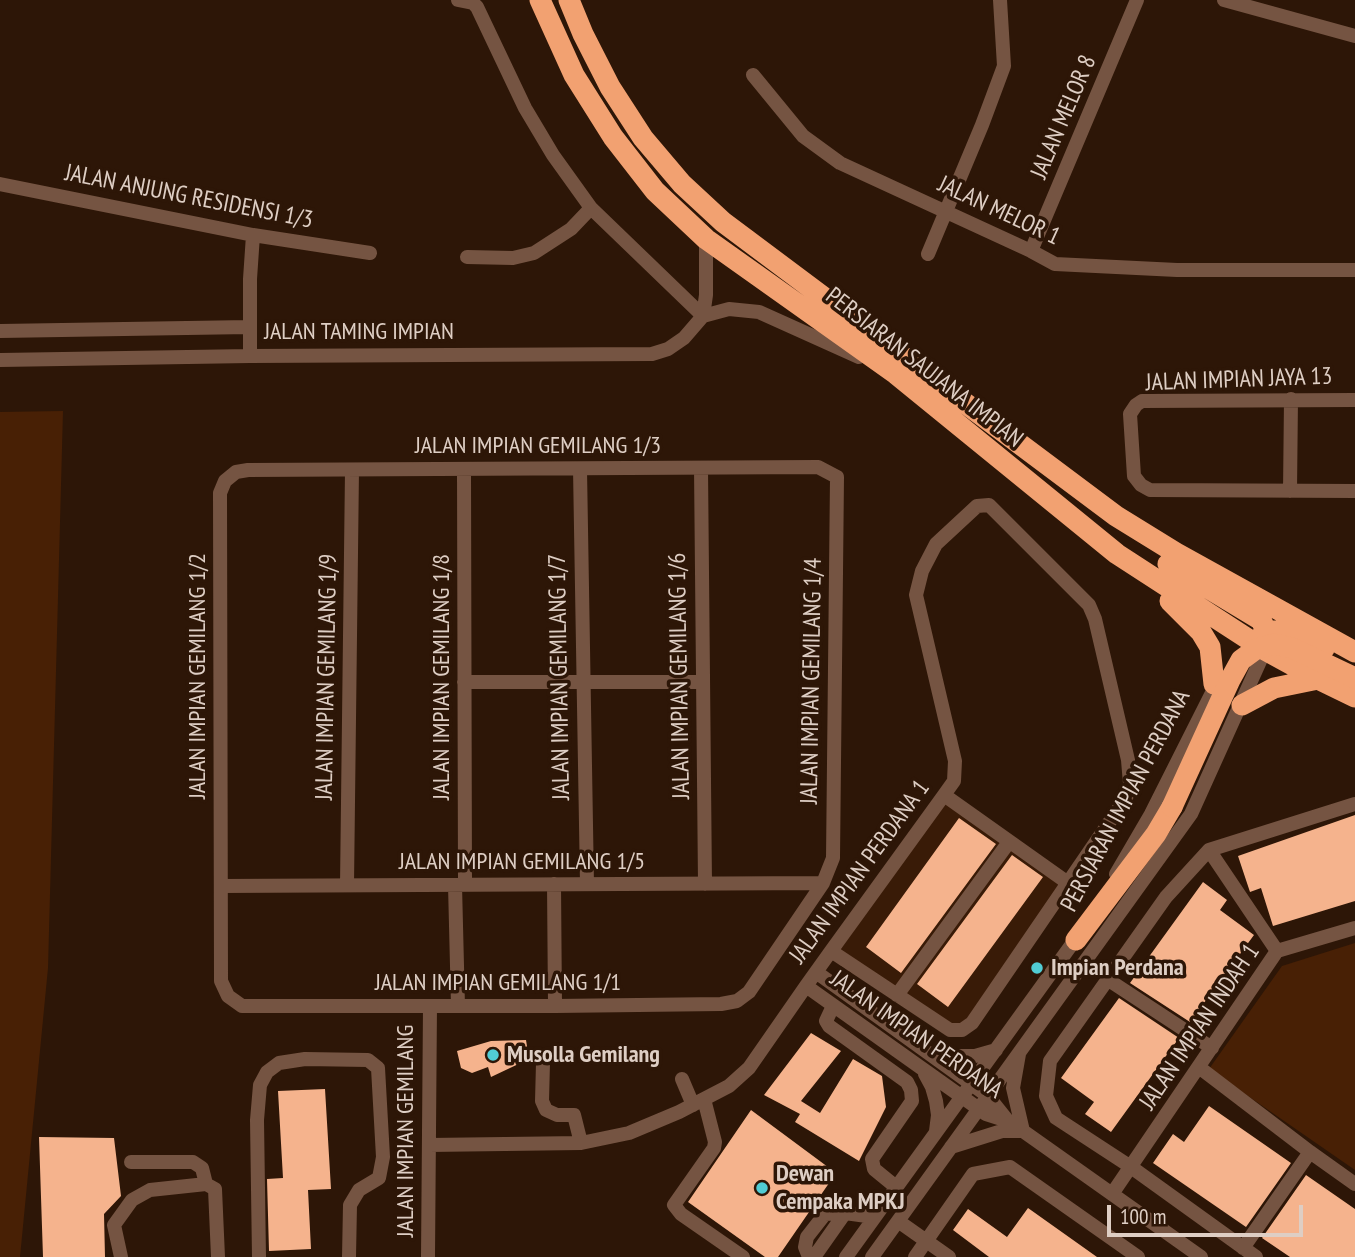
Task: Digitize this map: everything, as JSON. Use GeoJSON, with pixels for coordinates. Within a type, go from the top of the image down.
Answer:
{"type":"FeatureCollection","features":[{"type":"Feature","properties":{"kind":"highway","name":"PERSIARAN SAUJANA IMPIAN"},"geometry":{"type":"LineString","coordinates":[[540,0],[574,75],[613,137],[655,191],[706,239],[896,374],[1117,554],[1263,641],[1318,679],[1355,696]]}},
{"type":"Feature","properties":{"kind":"highway","name":"PERSIARAN SAUJANA IMPIAN"},"geometry":{"type":"LineString","coordinates":[[569,0],[610,87],[643,138],[682,184],[723,222],[1116,516],[1176,553],[1355,652]]}},
{"type":"Feature","properties":{"kind":"highway"},"geometry":{"type":"LineString","coordinates":[[1116,516],[1140,544],[1155,555],[1261,620],[1263,641],[1283,631],[1355,662]]}},
{"type":"Feature","properties":{"kind":"highway"},"geometry":{"type":"LineString","coordinates":[[1117,554],[1188,616],[1201,632],[1210,647],[1214,684]]}},
{"type":"Feature","properties":{"kind":"highway"},"geometry":{"type":"LineString","coordinates":[[1076,940],[1156,834],[1172,807],[1241,660],[1256,649],[1273,644],[1292,648],[1355,678]]}},
{"type":"Feature","properties":{"kind":"highway"},"geometry":{"type":"LineString","coordinates":[[1242,705],[1274,688],[1318,679]]}},
{"type":"Feature","properties":{"kind":"street"},"geometry":{"type":"LineString","coordinates":[[457,0],[472,3],[477,7],[525,108],[591,208],[703,316]]}},
{"type":"Feature","properties":{"kind":"street"},"geometry":{"type":"LineString","coordinates":[[928,254],[1004,66],[1000,0]]}},
{"type":"Feature","properties":{"kind":"street","name":"JALAN MELOR 8"},"geometry":{"type":"LineString","coordinates":[[1031,251],[1137,0]]}},
{"type":"Feature","properties":{"kind":"street"},"geometry":{"type":"LineString","coordinates":[[1224,0],[1355,36]]}},
{"type":"Feature","properties":{"kind":"street","name":"JALAN MELOR 1"},"geometry":{"type":"LineString","coordinates":[[753,75],[803,136],[840,163],[1031,251],[1048,262],[1062,265],[1177,270],[1355,270]]}},
{"type":"Feature","properties":{"kind":"street","name":"JALAN ANJUNG RESIDENSI 1/3"},"geometry":{"type":"LineString","coordinates":[[0,184],[253,235],[370,253]]}},
{"type":"Feature","properties":{"kind":"street"},"geometry":{"type":"LineString","coordinates":[[467,257],[513,258],[534,253],[571,229],[591,208]]}},
{"type":"Feature","properties":{"kind":"street"},"geometry":{"type":"LineString","coordinates":[[250,356],[253,235]]}},
{"type":"Feature","properties":{"kind":"street"},"geometry":{"type":"LineString","coordinates":[[703,316],[706,295],[706,239]]}},
{"type":"Feature","properties":{"kind":"street"},"geometry":{"type":"LineString","coordinates":[[703,316],[729,309],[759,312],[896,374]]}},
{"type":"Feature","properties":{"kind":"street","name":"JALAN TAMING IMPIAN"},"geometry":{"type":"LineString","coordinates":[[0,360],[652,354],[668,349],[684,338],[703,316]]}},
{"type":"Feature","properties":{"kind":"street"},"geometry":{"type":"LineString","coordinates":[[0,331],[249,327]]}},
{"type":"Feature","properties":{"kind":"street"},"geometry":{"type":"LineString","coordinates":[[1291,399],[1290,491],[1355,491]]}},
{"type":"Feature","properties":{"kind":"street","name":"JALAN IMPIAN JAYA 13"},"geometry":{"type":"LineString","coordinates":[[1290,491],[1150,490],[1141,485],[1134,476],[1130,414],[1142,401],[1355,400]]}},
{"type":"Feature","properties":{"kind":"street","name":"JALAN IMPIAN GEMILANG 1/3"},"geometry":{"type":"LineString","coordinates":[[236,472],[818,467],[837,477]]}},
{"type":"Feature","properties":{"kind":"street","name":"JALAN IMPIAN GEMILANG 1/7"},"geometry":{"type":"LineString","coordinates":[[580,468],[587,884]]}},
{"type":"Feature","properties":{"kind":"street","name":"JALAN IMPIAN GEMILANG 1/6"},"geometry":{"type":"LineString","coordinates":[[701,468],[705,884]]}},
{"type":"Feature","properties":{"kind":"street","name":"JALAN IMPIAN GEMILANG 1/8"},"geometry":{"type":"LineString","coordinates":[[458,1006],[464,682],[464,469]]}},
{"type":"Feature","properties":{"kind":"street","name":"JALAN IMPIAN GEMILANG 1/9"},"geometry":{"type":"LineString","coordinates":[[347,885],[352,470]]}},
{"type":"Feature","properties":{"kind":"street","name":"JALAN IMPIAN GEMILANG 1/2"},"geometry":{"type":"LineString","coordinates":[[221,886],[220,493],[225,481],[236,472]]}},
{"type":"Feature","properties":{"kind":"street","name":"JALAN IMPIAN GEMILANG 1/4"},"geometry":{"type":"LineString","coordinates":[[823,883],[833,858],[837,477]]}},
{"type":"Feature","properties":{"kind":"street","name":"JALAN IMPIAN PERDANA 1"},"geometry":{"type":"LineString","coordinates":[[429,1145],[581,1143],[629,1133],[729,1086],[749,1068],[954,781],[955,761],[916,594],[922,571],[936,544],[977,506],[989,505],[1089,605],[1095,619],[1128,760],[1130,784],[1126,798],[1068,883]]}},
{"type":"Feature","properties":{"kind":"street","name":"PERSIARAN IMPIAN PERDANA"},"geometry":{"type":"LineString","coordinates":[[846,1257],[1076,940],[1151,814],[1214,684],[1236,659],[1263,641]]}},
{"type":"Feature","properties":{"kind":"street","name":"PERSIARAN IMPIAN PERDANA"},"geometry":{"type":"LineString","coordinates":[[872,1257],[1191,814],[1242,705],[1263,641]]}},
{"type":"Feature","properties":{"kind":"street"},"geometry":{"type":"LineString","coordinates":[[464,682],[703,682]]}},
{"type":"Feature","properties":{"kind":"street"},"geometry":{"type":"LineString","coordinates":[[831,951],[950,1030],[962,1030],[972,1023],[1068,883],[944,795]]}},
{"type":"Feature","properties":{"kind":"street"},"geometry":{"type":"LineString","coordinates":[[1256,1257],[1131,1167],[1056,1118],[1046,1096],[1050,1061],[1166,897],[1209,850],[1355,804]]}},
{"type":"Feature","properties":{"kind":"street"},"geometry":{"type":"LineString","coordinates":[[897,995],[1009,842]]}},
{"type":"Feature","properties":{"kind":"street"},"geometry":{"type":"LineString","coordinates":[[1209,850],[1277,951]]}},
{"type":"Feature","properties":{"kind":"street","name":"JALAN IMPIAN GEMILANG 1/5"},"geometry":{"type":"LineString","coordinates":[[221,886],[823,883]]}},
{"type":"Feature","properties":{"kind":"street","name":"JALAN IMPIAN GEMILANG 1/1"},"geometry":{"type":"LineString","coordinates":[[221,886],[221,981],[228,996],[242,1006],[555,1006],[737,1001],[749,992],[823,883]]}},
{"type":"Feature","properties":{"kind":"street"},"geometry":{"type":"LineString","coordinates":[[554,884],[555,1006]]}},
{"type":"Feature","properties":{"kind":"street","name":"JALAN IMPIAN INDAH 1"},"geometry":{"type":"LineString","coordinates":[[1112,1194],[1277,951],[1355,928]]}},
{"type":"Feature","properties":{"kind":"street","name":"JALAN IMPIAN PERDANA"},"geometry":{"type":"LineString","coordinates":[[816,972],[972,1083],[988,1096],[1008,1121]]}},
{"type":"Feature","properties":{"kind":"street"},"geometry":{"type":"LineString","coordinates":[[1107,979],[1212,1048]]}},
{"type":"Feature","properties":{"kind":"street","name":"JALAN IMPIAN PERDANA"},"geometry":{"type":"LineString","coordinates":[[806,986],[986,1114],[1008,1121]]}},
{"type":"Feature","properties":{"kind":"street","name":"JALAN IMPIAN GEMILANG"},"geometry":{"type":"LineString","coordinates":[[428,1257],[430,1006]]}},
{"type":"Feature","properties":{"kind":"street"},"geometry":{"type":"LineString","coordinates":[[833,1006],[826,1021],[829,1026],[906,1082],[911,1090],[912,1101],[872,1159],[874,1169],[895,1187]]}},
{"type":"Feature","properties":{"kind":"street"},"geometry":{"type":"LineString","coordinates":[[933,1056],[975,1056],[996,1050]]}},
{"type":"Feature","properties":{"kind":"street"},"geometry":{"type":"LineString","coordinates":[[1019,1053],[1013,1088],[1023,1131]]}},
{"type":"Feature","properties":{"kind":"street"},"geometry":{"type":"LineString","coordinates":[[259,1257],[257,1121],[260,1085],[267,1072],[279,1063],[304,1059],[368,1060],[378,1068],[383,1157],[379,1178],[359,1190],[350,1205],[349,1257]]}},
{"type":"Feature","properties":{"kind":"street"},"geometry":{"type":"LineString","coordinates":[[544,1063],[542,1101],[546,1110],[557,1115],[574,1115],[581,1143]]}},
{"type":"Feature","properties":{"kind":"street"},"geometry":{"type":"LineString","coordinates":[[921,1068],[932,1087],[936,1101],[936,1132]]}},
{"type":"Feature","properties":{"kind":"street"},"geometry":{"type":"LineString","coordinates":[[1200,1068],[1355,1184]]}},
{"type":"Feature","properties":{"kind":"street"},"geometry":{"type":"LineString","coordinates":[[682,1079],[699,1102],[715,1142],[714,1148],[674,1205],[681,1214],[743,1257]]}},
{"type":"Feature","properties":{"kind":"street"},"geometry":{"type":"LineString","coordinates":[[1008,1121],[1201,1257]]}},
{"type":"Feature","properties":{"kind":"street"},"geometry":{"type":"LineString","coordinates":[[951,1147],[1002,1131],[1023,1131]]}},
{"type":"Feature","properties":{"kind":"street"},"geometry":{"type":"LineString","coordinates":[[1243,1248],[1310,1152]]}},
{"type":"Feature","properties":{"kind":"street"},"geometry":{"type":"LineString","coordinates":[[131,1162],[193,1162],[202,1168],[206,1184]]}},
{"type":"Feature","properties":{"kind":"street"},"geometry":{"type":"LineString","coordinates":[[915,1257],[974,1174],[1010,1167],[1138,1257]]}},
{"type":"Feature","properties":{"kind":"street"},"geometry":{"type":"LineString","coordinates":[[121,1257],[114,1224],[132,1199],[150,1190],[206,1184],[215,1189],[218,1257]]}},
{"type":"Feature","properties":{"kind":"street"},"geometry":{"type":"LineString","coordinates":[[811,1257],[805,1247],[807,1237],[825,1214],[845,1213],[874,1217]]}},
{"type":"Feature","properties":{"kind":"street"},"geometry":{"type":"LineString","coordinates":[[898,1221],[949,1257]]}},
{"type":"Feature","properties":{"kind":"street"},"geometry":{"type":"LineString","coordinates":[[1110,1257],[1119,1244]]}},
{"type":"Feature","properties":{"kind":"shaded area"},"geometry":{"type":"Polygon","coordinates":[[[63,411],[48,968],[20,1257],[0,1257],[0,412],[63,411]]]}},
{"type":"Feature","properties":{"kind":"shaded area"},"geometry":{"type":"Polygon","coordinates":[[[946,800],[1062,883],[968,1018],[959,1024],[949,1024],[840,950],[946,800]]]}},
{"type":"Feature","properties":{"kind":"shaded area"},"geometry":{"type":"Polygon","coordinates":[[[1355,943],[1355,1170],[1209,1069],[1282,966],[1355,943]]]}},
{"type":"Feature","properties":{"kind":"building"},"geometry":{"type":"Polygon","coordinates":[[[1355,815],[1355,901],[1273,926],[1261,888],[1250,892],[1238,856],[1355,815]]]}},
{"type":"Feature","properties":{"kind":"building"},"geometry":{"type":"Polygon","coordinates":[[[959,818],[996,844],[901,973],[866,947],[959,818]]]}},
{"type":"Feature","properties":{"kind":"building"},"geometry":{"type":"Polygon","coordinates":[[[1012,855],[1043,877],[948,1007],[917,984],[1012,855]]]}},
{"type":"Feature","properties":{"kind":"building"},"geometry":{"type":"Polygon","coordinates":[[[1203,882],[1227,900],[1220,910],[1254,935],[1190,1022],[1130,983],[1203,882]]]}},
{"type":"Feature","properties":{"kind":"building"},"geometry":{"type":"Polygon","coordinates":[[[1119,998],[1179,1038],[1111,1132],[1085,1114],[1094,1102],[1061,1078],[1119,998]]]}},
{"type":"Feature","properties":{"kind":"building"},"geometry":{"type":"Polygon","coordinates":[[[811,1033],[841,1051],[801,1101],[820,1113],[853,1059],[882,1076],[886,1107],[859,1161],[795,1122],[800,1114],[764,1095],[811,1033]]]}},
{"type":"Feature","properties":{"kind":"building","name":"Musolla Gemilang"},"geometry":{"type":"Polygon","coordinates":[[[526,1040],[529,1059],[491,1077],[488,1067],[472,1073],[461,1068],[457,1051],[491,1041],[526,1040]]]}},
{"type":"Feature","properties":{"kind":"building"},"geometry":{"type":"Polygon","coordinates":[[[325,1089],[331,1189],[308,1190],[311,1249],[269,1251],[267,1179],[283,1178],[278,1091],[325,1089]]]}},
{"type":"Feature","properties":{"kind":"building"},"geometry":{"type":"Polygon","coordinates":[[[1209,1106],[1291,1163],[1246,1227],[1153,1163],[1173,1134],[1184,1142],[1209,1106]]]}},
{"type":"Feature","properties":{"kind":"building","name":"Dewan Cempaka MPKJ"},"geometry":{"type":"Polygon","coordinates":[[[751,1110],[836,1173],[778,1257],[765,1257],[688,1202],[751,1110]]]}},
{"type":"Feature","properties":{"kind":"building"},"geometry":{"type":"Polygon","coordinates":[[[39,1137],[114,1138],[121,1196],[104,1214],[105,1257],[43,1257],[39,1137]]]}},
{"type":"Feature","properties":{"kind":"building"},"geometry":{"type":"Polygon","coordinates":[[[1306,1175],[1355,1209],[1355,1257],[1290,1257],[1262,1238],[1306,1175]]]}},
{"type":"Feature","properties":{"kind":"building"},"geometry":{"type":"Polygon","coordinates":[[[1028,1208],[1097,1257],[989,1257],[953,1230],[968,1209],[1007,1237],[1028,1208]]]}},
{"type":"Feature","properties":{"kind":"place","name":"Impian Perdana"},"geometry":{"type":"Point","coordinates":[1037,968]}},
{"type":"Feature","properties":{"kind":"place","name":"Musolla Gemilang"},"geometry":{"type":"Point","coordinates":[493,1055]}},
{"type":"Feature","properties":{"kind":"place","name":"Dewan Cempaka MPKJ"},"geometry":{"type":"Point","coordinates":[762,1188]}}]}
